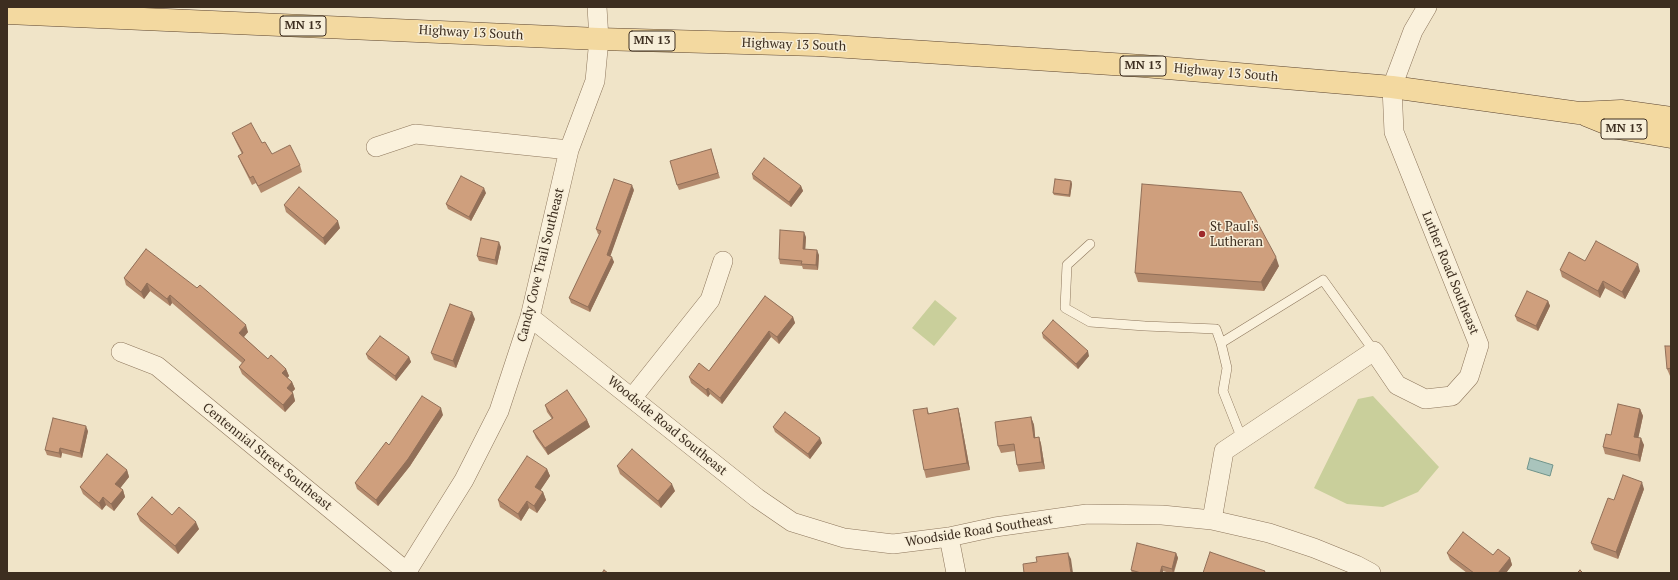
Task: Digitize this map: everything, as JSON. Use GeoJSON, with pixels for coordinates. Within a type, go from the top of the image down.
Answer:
{"type":"FeatureCollection","features":[{"type":"Feature","properties":{"kind":"main road","name":"Highway 13 South"},"geometry":{"type":"LineString","coordinates":[[7,13],[599,39],[817,45],[1143,66],[1392,87],[1579,113],[1621,111],[1671,118]]}},
{"type":"Feature","properties":{"kind":"main road","name":"Highway 13 South"},"geometry":{"type":"LineString","coordinates":[[1579,113],[1618,128],[1671,137]]}},
{"type":"Feature","properties":{"kind":"street","name":"Candy Cove Trail Southeast"},"geometry":{"type":"LineString","coordinates":[[407,572],[464,480],[499,411],[530,317],[568,150],[595,81],[599,39],[597,7]]}},
{"type":"Feature","properties":{"kind":"street"},"geometry":{"type":"LineString","coordinates":[[1392,87],[1414,31],[1427,7]]}},
{"type":"Feature","properties":{"kind":"street","name":"Luther Road Southeast"},"geometry":{"type":"LineString","coordinates":[[1374,351],[1397,385],[1425,399],[1452,396],[1469,377],[1479,345],[1394,132],[1392,87]]}},
{"type":"Feature","properties":{"kind":"street"},"geometry":{"type":"LineString","coordinates":[[376,147],[415,134],[568,150]]}},
{"type":"Feature","properties":{"kind":"street"},"geometry":{"type":"LineString","coordinates":[[632,398],[710,300],[722,260]]}},
{"type":"Feature","properties":{"kind":"street","name":"Woodside Road Southeast"},"geometry":{"type":"LineString","coordinates":[[530,317],[757,498],[792,522],[844,538],[893,544],[949,537],[995,527],[1087,514],[1162,516],[1212,520],[1269,533],[1314,548],[1356,565],[1371,573]]}},
{"type":"Feature","properties":{"kind":"street"},"geometry":{"type":"LineString","coordinates":[[1212,520],[1224,451],[1374,351]]}},
{"type":"Feature","properties":{"kind":"street","name":"Centennial Street Southeast"},"geometry":{"type":"LineString","coordinates":[[121,352],[157,366],[407,572]]}},
{"type":"Feature","properties":{"kind":"street"},"geometry":{"type":"LineString","coordinates":[[949,537],[956,573]]}},
{"type":"Feature","properties":{"kind":"lane"},"geometry":{"type":"LineString","coordinates":[[1090,244],[1067,265],[1066,308],[1090,322],[1216,329],[1227,368],[1224,391],[1242,439]]}},
{"type":"Feature","properties":{"kind":"lane"},"geometry":{"type":"LineString","coordinates":[[1221,343],[1323,280],[1374,351]]}},
{"type":"Feature","properties":{"kind":"green space"},"geometry":{"type":"Polygon","coordinates":[[[935,300],[957,318],[934,346],[912,328],[935,300]]]}},
{"type":"Feature","properties":{"kind":"green space"},"geometry":{"type":"Polygon","coordinates":[[[1373,396],[1439,467],[1418,492],[1383,507],[1347,504],[1314,488],[1358,399],[1373,396]]]}},
{"type":"Feature","properties":{"kind":"water"},"geometry":{"type":"Polygon","coordinates":[[[1530,458],[1553,465],[1550,476],[1527,469],[1530,458]]]}},
{"type":"Feature","properties":{"kind":"building"},"geometry":{"type":"Polygon","coordinates":[[[251,123],[262,143],[265,142],[272,154],[290,145],[300,165],[258,186],[253,176],[250,178],[238,156],[243,153],[232,133],[251,123]]]}},
{"type":"Feature","properties":{"kind":"building"},"geometry":{"type":"Polygon","coordinates":[[[711,149],[718,173],[677,185],[670,161],[711,149]]]}},
{"type":"Feature","properties":{"kind":"building"},"geometry":{"type":"Polygon","coordinates":[[[764,158],[801,186],[789,202],[752,174],[764,158]]]}},
{"type":"Feature","properties":{"kind":"building"},"geometry":{"type":"Polygon","coordinates":[[[461,176],[484,188],[469,217],[446,204],[461,176]]]}},
{"type":"Feature","properties":{"kind":"building"},"geometry":{"type":"Polygon","coordinates":[[[614,179],[632,185],[607,255],[612,257],[588,307],[569,298],[601,231],[596,229],[614,179]]]}},
{"type":"Feature","properties":{"kind":"building"},"geometry":{"type":"Polygon","coordinates":[[[1055,179],[1071,181],[1069,195],[1053,193],[1055,179]]]}},
{"type":"Feature","properties":{"kind":"building","name":"St Paul's Lutheran"},"geometry":{"type":"Polygon","coordinates":[[[1142,184],[1241,192],[1276,257],[1261,282],[1135,273],[1142,184]]]}},
{"type":"Feature","properties":{"kind":"building"},"geometry":{"type":"Polygon","coordinates":[[[299,187],[338,221],[323,238],[284,205],[299,187]]]}},
{"type":"Feature","properties":{"kind":"building"},"geometry":{"type":"Polygon","coordinates":[[[780,230],[804,232],[803,249],[817,250],[816,265],[801,264],[802,261],[779,259],[780,230]]]}},
{"type":"Feature","properties":{"kind":"building"},"geometry":{"type":"Polygon","coordinates":[[[481,238],[499,242],[495,260],[477,256],[481,238]]]}},
{"type":"Feature","properties":{"kind":"building"},"geometry":{"type":"Polygon","coordinates":[[[1596,241],[1638,264],[1622,292],[1603,281],[1598,291],[1560,270],[1569,252],[1585,261],[1596,241]]]}},
{"type":"Feature","properties":{"kind":"building"},"geometry":{"type":"Polygon","coordinates":[[[146,249],[197,288],[200,285],[246,325],[239,333],[268,359],[271,355],[286,369],[282,373],[292,382],[287,388],[293,393],[283,405],[239,367],[245,360],[170,295],[167,299],[147,283],[141,292],[124,278],[146,249]]]}},
{"type":"Feature","properties":{"kind":"building"},"geometry":{"type":"Polygon","coordinates":[[[1527,291],[1548,301],[1536,326],[1515,316],[1527,291]]]}},
{"type":"Feature","properties":{"kind":"building"},"geometry":{"type":"Polygon","coordinates":[[[765,296],[793,317],[777,337],[769,331],[720,398],[708,388],[706,390],[689,377],[699,363],[709,371],[765,296]]]}},
{"type":"Feature","properties":{"kind":"building"},"geometry":{"type":"Polygon","coordinates":[[[450,304],[472,312],[453,361],[431,353],[450,304]]]}},
{"type":"Feature","properties":{"kind":"building"},"geometry":{"type":"Polygon","coordinates":[[[1053,320],[1088,351],[1076,364],[1042,333],[1053,320]]]}},
{"type":"Feature","properties":{"kind":"building"},"geometry":{"type":"Polygon","coordinates":[[[380,336],[409,357],[395,376],[366,354],[380,336]]]}},
{"type":"Feature","properties":{"kind":"building"},"geometry":{"type":"Polygon","coordinates":[[[1665,346],[1671,346],[1671,368],[1667,369],[1665,346]]]}},
{"type":"Feature","properties":{"kind":"building"},"geometry":{"type":"Polygon","coordinates":[[[567,390],[587,420],[545,448],[533,431],[553,418],[545,405],[567,390]]]}},
{"type":"Feature","properties":{"kind":"building"},"geometry":{"type":"Polygon","coordinates":[[[422,396],[441,408],[408,459],[376,500],[355,483],[386,442],[389,445],[422,396]]]}},
{"type":"Feature","properties":{"kind":"building"},"geometry":{"type":"Polygon","coordinates":[[[1618,404],[1640,409],[1634,437],[1641,438],[1638,455],[1603,447],[1606,434],[1611,435],[1618,404]]]}},
{"type":"Feature","properties":{"kind":"building"},"geometry":{"type":"Polygon","coordinates":[[[927,408],[928,414],[958,408],[967,463],[924,470],[913,410],[927,408]]]}},
{"type":"Feature","properties":{"kind":"building"},"geometry":{"type":"Polygon","coordinates":[[[785,412],[820,438],[808,454],[773,427],[785,412]]]}},
{"type":"Feature","properties":{"kind":"building"},"geometry":{"type":"Polygon","coordinates":[[[1031,417],[1034,438],[1039,437],[1042,462],[1017,465],[1014,444],[998,446],[995,422],[1031,417]]]}},
{"type":"Feature","properties":{"kind":"building"},"geometry":{"type":"Polygon","coordinates":[[[53,418],[86,426],[80,453],[60,448],[59,453],[45,450],[53,418]]]}},
{"type":"Feature","properties":{"kind":"building"},"geometry":{"type":"Polygon","coordinates":[[[632,449],[672,484],[658,501],[617,466],[632,449]]]}},
{"type":"Feature","properties":{"kind":"building"},"geometry":{"type":"Polygon","coordinates":[[[107,454],[127,470],[115,484],[123,490],[111,504],[103,497],[99,503],[80,487],[107,454]]]}},
{"type":"Feature","properties":{"kind":"building"},"geometry":{"type":"Polygon","coordinates":[[[527,456],[547,469],[535,487],[543,492],[534,506],[527,501],[518,514],[498,500],[527,456]]]}},
{"type":"Feature","properties":{"kind":"building"},"geometry":{"type":"Polygon","coordinates":[[[1623,475],[1642,482],[1616,552],[1591,543],[1608,498],[1614,500],[1623,475]]]}},
{"type":"Feature","properties":{"kind":"building"},"geometry":{"type":"Polygon","coordinates":[[[152,497],[172,515],[179,507],[196,522],[175,546],[137,514],[152,497]]]}},
{"type":"Feature","properties":{"kind":"building"},"geometry":{"type":"Polygon","coordinates":[[[1463,532],[1493,555],[1498,549],[1510,558],[1498,573],[1474,573],[1447,553],[1463,532]]]}},
{"type":"Feature","properties":{"kind":"building"},"geometry":{"type":"Polygon","coordinates":[[[1137,543],[1176,553],[1172,569],[1162,566],[1160,573],[1141,573],[1131,570],[1137,543]]]}},
{"type":"Feature","properties":{"kind":"building"},"geometry":{"type":"Polygon","coordinates":[[[1210,552],[1265,571],[1264,573],[1203,573],[1210,552]]]}},
{"type":"Feature","properties":{"kind":"building"},"geometry":{"type":"Polygon","coordinates":[[[1068,553],[1071,573],[1024,573],[1023,564],[1037,562],[1036,557],[1068,553]]]}},
{"type":"Feature","properties":{"kind":"place","name":"St Paul's Lutheran"},"geometry":{"type":"Point","coordinates":[1202,234]}}]}
